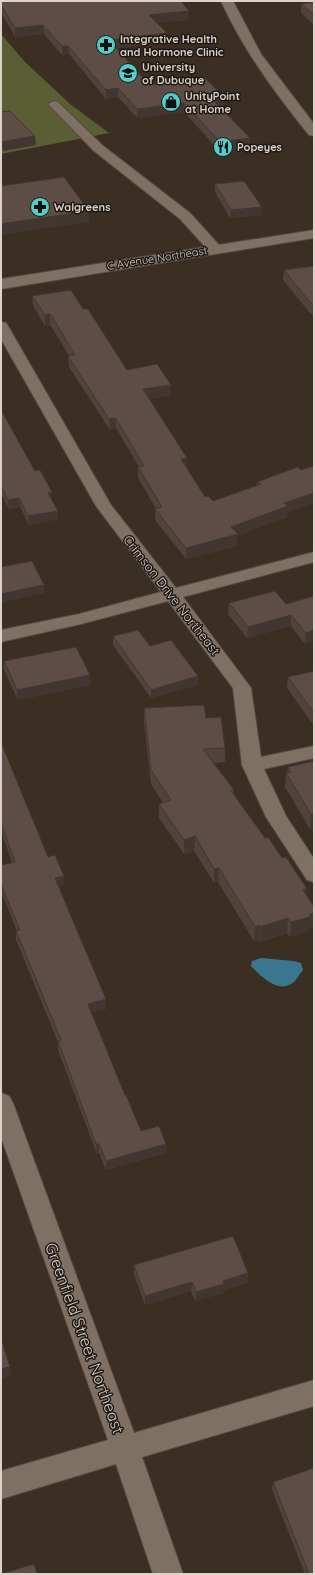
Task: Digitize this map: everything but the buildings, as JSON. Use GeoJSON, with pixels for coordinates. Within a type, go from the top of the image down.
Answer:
{"type":"FeatureCollection","features":[{"type":"Feature","properties":{"kind":"main road"},"geometry":{"type":"LineString","coordinates":[[227,1],[251,50],[268,76],[314,132]]}},
{"type":"Feature","properties":{"kind":"main road","name":"C Avenue Northeast"},"geometry":{"type":"LineString","coordinates":[[1,284],[314,234]]}},
{"type":"Feature","properties":{"kind":"street"},"geometry":{"type":"LineString","coordinates":[[54,104],[98,148],[185,216],[215,249]]}},
{"type":"Feature","properties":{"kind":"street","name":"Crimson Drive Northeast"},"geometry":{"type":"LineString","coordinates":[[1,326],[104,506],[242,688],[252,765],[276,817],[314,875]]}},
{"type":"Feature","properties":{"kind":"street"},"geometry":{"type":"LineString","coordinates":[[1,636],[81,619],[314,557]]}},
{"type":"Feature","properties":{"kind":"street"},"geometry":{"type":"LineString","coordinates":[[252,765],[314,752]]}},
{"type":"Feature","properties":{"kind":"street","name":"Greenfield Street Northeast"},"geometry":{"type":"LineString","coordinates":[[1,1103],[125,1448],[168,1574]]}},
{"type":"Feature","properties":{"kind":"street"},"geometry":{"type":"LineString","coordinates":[[1,1485],[314,1394]]}},
{"type":"Feature","properties":{"kind":"green space"},"geometry":{"type":"Polygon","coordinates":[[[1,34],[24,61],[70,104],[109,133],[1,154],[1,34]]]}},
{"type":"Feature","properties":{"kind":"water"},"geometry":{"type":"Polygon","coordinates":[[[261,958],[301,963],[303,970],[294,982],[282,986],[276,985],[270,983],[251,966],[252,961],[261,958]]]}},
{"type":"Feature","properties":{"kind":"place","name":"Integrative Health and Hormone Clinic"},"geometry":{"type":"Point","coordinates":[106,45]}},
{"type":"Feature","properties":{"kind":"place","name":"University of Dubuque"},"geometry":{"type":"Point","coordinates":[128,73]}},
{"type":"Feature","properties":{"kind":"place","name":"UnityPoint at Home"},"geometry":{"type":"Point","coordinates":[171,102]}},
{"type":"Feature","properties":{"kind":"place","name":"Popeyes"},"geometry":{"type":"Point","coordinates":[223,147]}},
{"type":"Feature","properties":{"kind":"place","name":"Walgreens"},"geometry":{"type":"Point","coordinates":[40,207]}}]}
